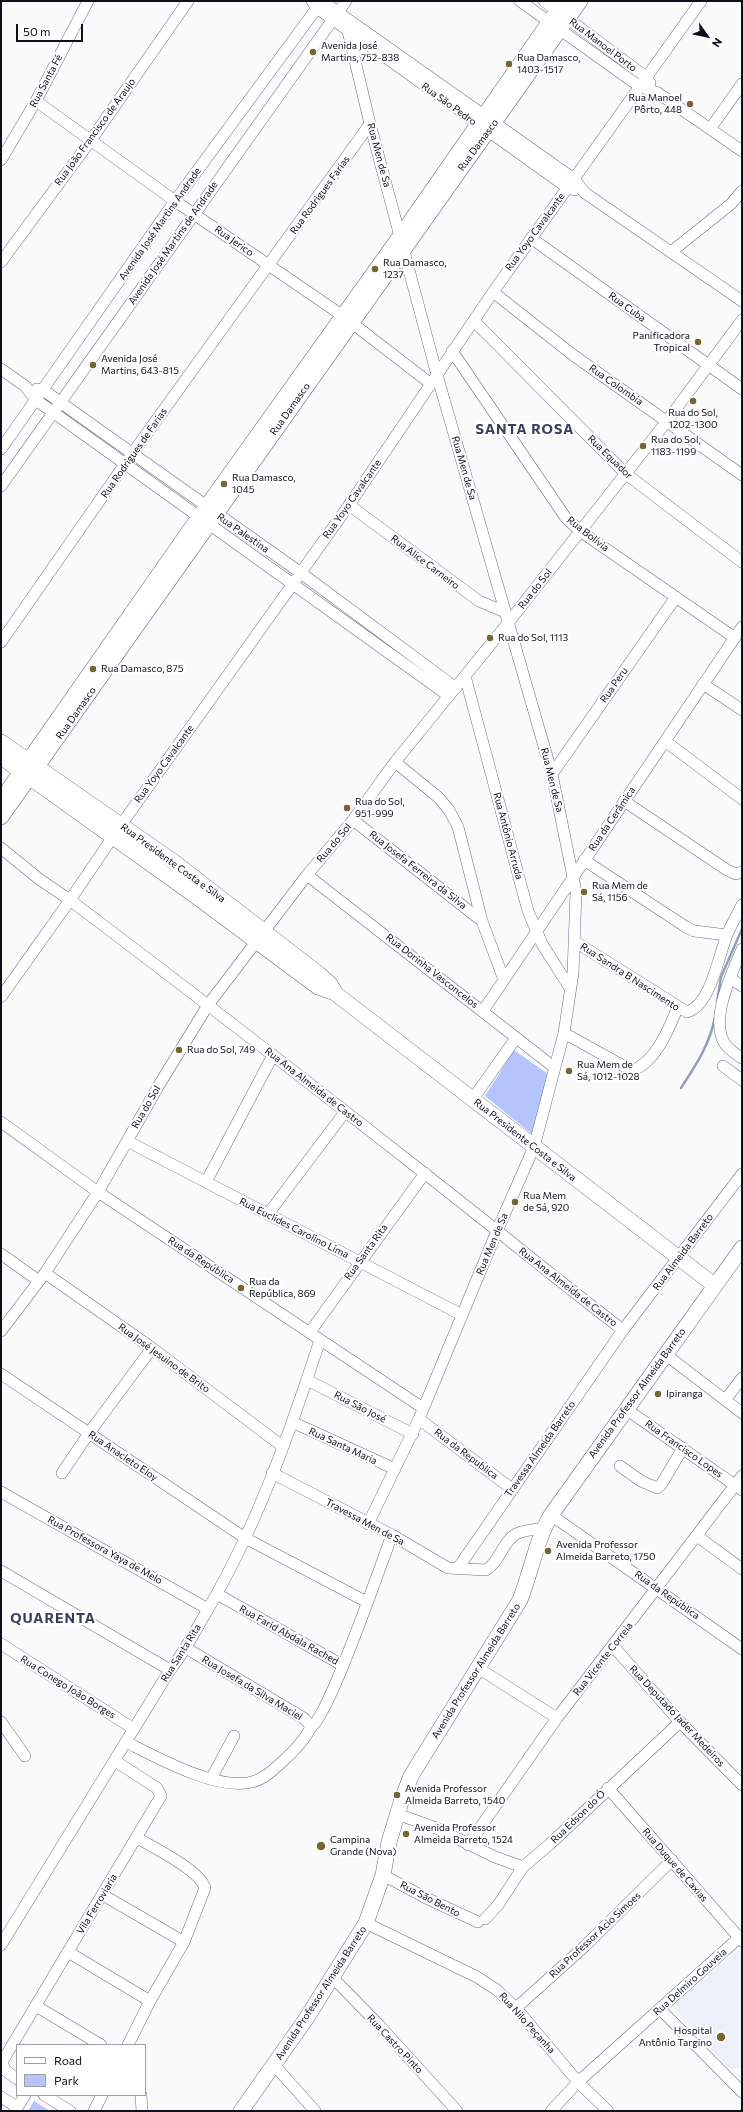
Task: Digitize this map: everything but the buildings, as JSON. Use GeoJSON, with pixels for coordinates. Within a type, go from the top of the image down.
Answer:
{"type":"FeatureCollection","features":[{"type":"Feature","properties":{"kind":"street","name":"Rua Santa Fé"},"geometry":{"type":"LineString","coordinates":[[1,160],[36,101],[88,1]]}},
{"type":"Feature","properties":{"kind":"street","name":"Rua João Francisco de Araujo"},"geometry":{"type":"LineString","coordinates":[[1,262],[91,140],[188,1]]}},
{"type":"Feature","properties":{"kind":"street","name":"Avenida José Martins de Andrade"},"geometry":{"type":"LineString","coordinates":[[1,486],[346,1]]}},
{"type":"Feature","properties":{"kind":"street","name":"Rua Manoel Porto"},"geometry":{"type":"LineString","coordinates":[[520,1],[560,16],[646,77],[658,93]]}},
{"type":"Feature","properties":{"kind":"street","name":"Rua Manoel Porto"},"geometry":{"type":"LineString","coordinates":[[544,1],[639,86],[658,93],[742,151]]}},
{"type":"Feature","properties":{"kind":"street","name":"Rua Damasco"},"geometry":{"type":"LineString","coordinates":[[1,817],[29,769],[403,241],[560,16],[580,1]]}},
{"type":"Feature","properties":{"kind":"street","name":"Rua Yoyo Cavalcante"},"geometry":{"type":"LineString","coordinates":[[1,997],[70,900],[120,825],[349,505],[493,292],[701,1]]}},
{"type":"Feature","properties":{"kind":"street","name":"Rua São Pedro"},"geometry":{"type":"LineString","coordinates":[[319,2],[336,16],[486,123],[742,301]]}},
{"type":"Feature","properties":{"kind":"street","name":"Avenida José Martins Andrade"},"geometry":{"type":"LineString","coordinates":[[1,449],[175,201],[319,2]]}},
{"type":"Feature","properties":{"kind":"street","name":"Rua Men de Sa"},"geometry":{"type":"LineString","coordinates":[[350,26],[370,124],[403,241],[434,379],[507,618],[552,774],[576,892],[574,941],[564,1034],[534,1147],[497,1231],[413,1434],[368,1524]]}},
{"type":"Feature","properties":{"kind":"street"},"geometry":{"type":"LineString","coordinates":[[710,129],[742,84]]}},
{"type":"Feature","properties":{"kind":"street","name":"Rua Jerico"},"geometry":{"type":"LineString","coordinates":[[36,101],[175,201],[434,379]]}},
{"type":"Feature","properties":{"kind":"street","name":"Rua Rodrigues Farias"},"geometry":{"type":"LineString","coordinates":[[269,265],[370,124]]}},
{"type":"Feature","properties":{"kind":"street"},"geometry":{"type":"LineString","coordinates":[[671,252],[719,214],[742,191]]}},
{"type":"Feature","properties":{"kind":"street","name":"Rua Cuba"},"geometry":{"type":"LineString","coordinates":[[531,238],[742,389]]}},
{"type":"Feature","properties":{"kind":"street","name":"Rua Rodrigues de Farias"},"geometry":{"type":"LineString","coordinates":[[1,642],[132,454],[269,265]]}},
{"type":"Feature","properties":{"kind":"street","name":"Rua Colombia"},"geometry":{"type":"LineString","coordinates":[[493,292],[572,355],[742,475]]}},
{"type":"Feature","properties":{"kind":"street","name":"Rua do Sol"},"geometry":{"type":"LineString","coordinates":[[1,1331],[42,1277],[98,1192],[208,1005],[307,875],[353,820],[395,762],[453,692],[507,618],[626,474],[709,366],[742,320]]}},
{"type":"Feature","properties":{"kind":"street","name":"Rua Equador"},"geometry":{"type":"LineString","coordinates":[[474,321],[626,474],[742,562]]}},
{"type":"Feature","properties":{"kind":"street","name":"Rua Bolívia"},"geometry":{"type":"LineString","coordinates":[[452,351],[557,506],[580,531],[735,638]]}},
{"type":"Feature","properties":{"kind":"street","name":"Rua Palestina"},"geometry":{"type":"LineString","coordinates":[[1,369],[40,395],[126,464],[301,573],[453,692]]}},
{"type":"Feature","properties":{"kind":"street","name":"Rua Palestina"},"geometry":{"type":"LineString","coordinates":[[57,408],[132,454],[293,584],[453,692]]}},
{"type":"Feature","properties":{"kind":"street","name":"Rua Alice Carneiro"},"geometry":{"type":"LineString","coordinates":[[349,505],[479,601],[507,618]]}},
{"type":"Feature","properties":{"kind":"street","name":"Rua Peru"},"geometry":{"type":"LineString","coordinates":[[552,774],[676,597]]}},
{"type":"Feature","properties":{"kind":"street","name":"Rua da Cerâmica"},"geometry":{"type":"LineString","coordinates":[[483,1011],[535,931],[742,627]]}},
{"type":"Feature","properties":{"kind":"street","name":"Rua Antônio Arruda"},"geometry":{"type":"LineString","coordinates":[[465,676],[522,889],[535,931],[570,988]]}},
{"type":"Feature","properties":{"kind":"street"},"geometry":{"type":"LineString","coordinates":[[703,684],[742,710]]}},
{"type":"Feature","properties":{"kind":"street"},"geometry":{"type":"LineString","coordinates":[[665,741],[742,799]]}},
{"type":"Feature","properties":{"kind":"street","name":"Rua Presidente Costa e Silva"},"geometry":{"type":"LineString","coordinates":[[1,742],[29,769],[112,838],[194,895],[325,979],[336,994],[714,1285]]}},
{"type":"Feature","properties":{"kind":"street","name":"Rua Presidente Costa e Silva"},"geometry":{"type":"LineString","coordinates":[[1,757],[29,769],[120,825],[174,862],[260,936]]}},
{"type":"Feature","properties":{"kind":"street"},"geometry":{"type":"LineString","coordinates":[[395,762],[438,796],[449,810],[458,827],[466,851],[482,921],[504,980]]}},
{"type":"Feature","properties":{"kind":"street","name":"Rua Damasco"},"geometry":{"type":"LineString","coordinates":[[1,800],[29,769]]}},
{"type":"Feature","properties":{"kind":"street"},"geometry":{"type":"LineString","coordinates":[[624,801],[727,870],[736,874],[742,872]]}},
{"type":"Feature","properties":{"kind":"street","name":"Rua Josefa Ferreira da Silva"},"geometry":{"type":"LineString","coordinates":[[353,820],[482,921]]}},
{"type":"Feature","properties":{"kind":"street","name":"Rua Ana Almeida de Castro"},"geometry":{"type":"LineString","coordinates":[[1,848],[39,879],[70,900],[273,1054],[497,1231],[559,1282],[623,1330]]}},
{"type":"Feature","properties":{"kind":"street"},"geometry":{"type":"LineString","coordinates":[[584,860],[694,932],[727,935]]}},
{"type":"Feature","properties":{"kind":"street","name":"Rua Dorinha Vasconcelos"},"geometry":{"type":"LineString","coordinates":[[307,875],[555,1068]]}},
{"type":"Feature","properties":{"kind":"street"},"geometry":{"type":"LineString","coordinates":[[564,1034],[626,1068],[634,1070],[640,1067],[654,1052],[682,1009],[697,1008],[703,999],[727,935],[742,905]]}},
{"type":"Feature","properties":{"kind":"street","name":"Rua Sandra B Nascimento"},"geometry":{"type":"LineString","coordinates":[[574,941],[632,975],[682,1009]]}},
{"type":"Feature","properties":{"kind":"street"},"geometry":{"type":"LineString","coordinates":[[742,949],[730,978],[720,1015],[722,1036],[730,1050],[742,1058]]}},
{"type":"Feature","properties":{"kind":"street"},"geometry":{"type":"LineString","coordinates":[[730,978],[742,986]]}},
{"type":"Feature","properties":{"kind":"street"},"geometry":{"type":"LineString","coordinates":[[472,1100],[516,1038]]}},
{"type":"Feature","properties":{"kind":"street"},"geometry":{"type":"LineString","coordinates":[[206,1182],[273,1054]]}},
{"type":"Feature","properties":{"kind":"street"},"geometry":{"type":"LineString","coordinates":[[723,1066],[742,1080]]}},
{"type":"Feature","properties":{"kind":"street"},"geometry":{"type":"LineString","coordinates":[[268,1214],[345,1112]]}},
{"type":"Feature","properties":{"kind":"street","name":"Rua da República"},"geometry":{"type":"LineString","coordinates":[[1,1122],[98,1192],[423,1408]]}},
{"type":"Feature","properties":{"kind":"street","name":"Rua Euclides Carolino Lima"},"geometry":{"type":"LineString","coordinates":[[127,1141],[462,1315]]}},
{"type":"Feature","properties":{"kind":"street","name":"Rua Santa Rita"},"geometry":{"type":"LineString","coordinates":[[310,1332],[359,1261],[424,1173]]}},
{"type":"Feature","properties":{"kind":"street","name":"Rua Almeida Barreto"},"geometry":{"type":"LineString","coordinates":[[623,1330],[742,1174]]}},
{"type":"Feature","properties":{"kind":"street","name":"Avenida Professor Almeida Barreto"},"geometry":{"type":"LineString","coordinates":[[241,2111],[275,2066],[333,1978],[366,1923],[384,1874],[397,1814],[411,1776],[520,1600],[543,1528],[551,1514],[742,1248]]}},
{"type":"Feature","properties":{"kind":"street","name":"Rua José Jesuino de Brito"},"geometry":{"type":"LineString","coordinates":[[1,1254],[42,1277],[152,1348],[282,1446]]}},
{"type":"Feature","properties":{"kind":"street","name":"Travessa Almeida Barreto"},"geometry":{"type":"LineString","coordinates":[[458,1568],[623,1330]]}},
{"type":"Feature","properties":{"kind":"street","name":"Rua Santa Rita"},"geometry":{"type":"LineString","coordinates":[[1,1945],[170,1670],[186,1648],[217,1594],[245,1538],[272,1473],[292,1422],[320,1340]]}},
{"type":"Feature","properties":{"kind":"street"},"geometry":{"type":"LineString","coordinates":[[62,1473],[89,1433],[152,1348]]}},
{"type":"Feature","properties":{"kind":"street"},"geometry":{"type":"LineString","coordinates":[[665,1354],[726,1399],[742,1413]]}},
{"type":"Feature","properties":{"kind":"street","name":"Rua Anacleto Eloy"},"geometry":{"type":"LineString","coordinates":[[1,1374],[245,1538],[367,1602]]}},
{"type":"Feature","properties":{"kind":"street"},"geometry":{"type":"LineString","coordinates":[[726,1399],[742,1378]]}},
{"type":"Feature","properties":{"kind":"street","name":"Rua São José"},"geometry":{"type":"LineString","coordinates":[[307,1380],[413,1434]]}},
{"type":"Feature","properties":{"kind":"street","name":"Rua Francisco Lopes"},"geometry":{"type":"LineString","coordinates":[[626,1408],[739,1488]]}},
{"type":"Feature","properties":{"kind":"street","name":"Rua da Republica"},"geometry":{"type":"LineString","coordinates":[[419,1419],[512,1489]]}},
{"type":"Feature","properties":{"kind":"street","name":"Rua Santa Maria"},"geometry":{"type":"LineString","coordinates":[[292,1422],[395,1469]]}},
{"type":"Feature","properties":{"kind":"street"},"geometry":{"type":"LineString","coordinates":[[620,1466],[641,1481],[657,1488],[661,1485],[683,1448]]}},
{"type":"Feature","properties":{"kind":"street","name":"Travessa Men de Sa"},"geometry":{"type":"LineString","coordinates":[[272,1473],[368,1524],[392,1535],[448,1568],[486,1570],[494,1563],[510,1538],[517,1533],[543,1528]]}},
{"type":"Feature","properties":{"kind":"street","name":"Rua Vicente Correia"},"geometry":{"type":"LineString","coordinates":[[468,1845],[557,1718],[613,1646],[656,1587],[697,1536],[739,1488],[742,1476]]}},
{"type":"Feature","properties":{"kind":"street","name":"Rua Professora Yaya de Melo"},"geometry":{"type":"LineString","coordinates":[[1,1492],[208,1609]]}},
{"type":"Feature","properties":{"kind":"street","name":"Rua da República"},"geometry":{"type":"LineString","coordinates":[[551,1514],[742,1649]]}},
{"type":"Feature","properties":{"kind":"street"},"geometry":{"type":"LineString","coordinates":[[342,1665],[392,1535]]}},
{"type":"Feature","properties":{"kind":"street"},"geometry":{"type":"LineString","coordinates":[[697,1536],[742,1569]]}},
{"type":"Feature","properties":{"kind":"street"},"geometry":{"type":"LineString","coordinates":[[1,1571],[170,1670]]}},
{"type":"Feature","properties":{"kind":"street","name":"Rua Farid Abdala Rached"},"geometry":{"type":"LineString","coordinates":[[217,1594],[342,1665],[321,1715],[310,1729]]}},
{"type":"Feature","properties":{"kind":"street","name":"Rua Conego João Borges"},"geometry":{"type":"LineString","coordinates":[[1,1644],[134,1729]]}},
{"type":"Feature","properties":{"kind":"street","name":"Rua Deputado Jader Medeiros"},"geometry":{"type":"LineString","coordinates":[[613,1646],[680,1722],[742,1785]]}},
{"type":"Feature","properties":{"kind":"street","name":"Rua Josefa da Silva Maciel"},"geometry":{"type":"LineString","coordinates":[[186,1648],[305,1719],[310,1729]]}},
{"type":"Feature","properties":{"kind":"street"},"geometry":{"type":"LineString","coordinates":[[478,1668],[557,1718]]}},
{"type":"Feature","properties":{"kind":"street"},"geometry":{"type":"LineString","coordinates":[[1,1722],[25,1756]]}},
{"type":"Feature","properties":{"kind":"street","name":"Rua Edson do Ó"},"geometry":{"type":"LineString","coordinates":[[482,1921],[498,1905],[523,1867],[550,1844],[680,1722]]}},
{"type":"Feature","properties":{"kind":"street"},"geometry":{"type":"LineString","coordinates":[[126,1742],[178,1768],[211,1779],[236,1784],[252,1782],[264,1778],[289,1756],[310,1729]]}},
{"type":"Feature","properties":{"kind":"street"},"geometry":{"type":"LineString","coordinates":[[211,1779],[234,1736]]}},
{"type":"Feature","properties":{"kind":"street","name":"Vila Ferroviaria"},"geometry":{"type":"LineString","coordinates":[[16,2078],[5,2070],[2,2062],[158,1802],[160,1791],[115,1761]]}},
{"type":"Feature","properties":{"kind":"street","name":"Rua Duque de Caxias"},"geometry":{"type":"LineString","coordinates":[[608,1788],[741,1938]]}},
{"type":"Feature","properties":{"kind":"street"},"geometry":{"type":"LineString","coordinates":[[397,1814],[436,1828],[468,1845],[523,1867]]}},
{"type":"Feature","properties":{"kind":"street"},"geometry":{"type":"LineString","coordinates":[[128,2044],[150,2001],[184,1942],[205,1888],[203,1882],[186,1868],[137,1838]]}},
{"type":"Feature","properties":{"kind":"street","name":"Rua Professor Acio Simoes"},"geometry":{"type":"LineString","coordinates":[[516,2008],[585,1946],[672,1860]]}},
{"type":"Feature","properties":{"kind":"street","name":"Rua São Bento"},"geometry":{"type":"LineString","coordinates":[[384,1874],[434,1902],[482,1921]]}},
{"type":"Feature","properties":{"kind":"street"},"geometry":{"type":"LineString","coordinates":[[103,1895],[184,1942]]}},
{"type":"Feature","properties":{"kind":"street","name":"Rua Nilo Peçanha"},"geometry":{"type":"LineString","coordinates":[[366,1923],[483,1981],[497,1990],[516,2008],[578,2082],[608,2111]]}},
{"type":"Feature","properties":{"kind":"street","name":"Rua Delmiro Gouveia"},"geometry":{"type":"LineString","coordinates":[[551,2111],[578,2082],[741,1938]]}},
{"type":"Feature","properties":{"kind":"street"},"geometry":{"type":"LineString","coordinates":[[68,1952],[150,2001]]}},
{"type":"Feature","properties":{"kind":"street","name":"Rua Castro Pinto"},"geometry":{"type":"LineString","coordinates":[[333,1978],[378,2024],[457,2111]]}},
{"type":"Feature","properties":{"kind":"street"},"geometry":{"type":"LineString","coordinates":[[36,2006],[99,2044]]}},
{"type":"Feature","properties":{"kind":"street"},"geometry":{"type":"LineString","coordinates":[[660,2009],[742,2092]]}},
{"type":"Feature","properties":{"kind":"street"},"geometry":{"type":"LineString","coordinates":[[275,2066],[315,2111]]}},
{"type":"Feature","properties":{"kind":"street"},"geometry":{"type":"LineString","coordinates":[[1,2097],[16,2109],[23,2096]]}},
{"type":"Feature","properties":{"kind":"street"},"geometry":{"type":"LineString","coordinates":[[46,2096],[70,2111]]}},
{"type":"Feature","properties":{"kind":"street"},"geometry":{"type":"LineString","coordinates":[[94,2111],[102,2096]]}},
{"type":"Feature","properties":{"kind":"street"},"geometry":{"type":"LineString","coordinates":[[141,2096],[142,2111]]}},
{"type":"Feature","properties":{"kind":"shaded area","name":"Hospital Antônio Targino"},"geometry":{"type":"Polygon","coordinates":[[[739,1950],[742,1953],[742,2068],[728,2068],[671,2006],[739,1950]]]}},
{"type":"Feature","properties":{"kind":"green space"},"geometry":{"type":"Polygon","coordinates":[[[514,1050],[555,1079],[537,1138],[485,1096],[514,1050]]]}},
{"type":"Feature","properties":{"kind":"green space"},"geometry":{"type":"Polygon","coordinates":[[[34,2101],[50,2111],[28,2111],[34,2101]]]}},
{"type":"Feature","properties":{"kind":"waterway"},"geometry":{"type":"LineString","coordinates":[[717,1002],[721,977],[742,929]]}},
{"type":"Feature","properties":{"kind":"waterway"},"geometry":{"type":"LineString","coordinates":[[681,1088],[697,1063],[706,1045],[715,1017]]}},
{"type":"Feature","properties":{"kind":"place","name":"Avenida José Martins, 752-838"},"geometry":{"type":"Point","coordinates":[313,52]}},
{"type":"Feature","properties":{"kind":"place","name":"Rua Damasco, 1403-1517"},"geometry":{"type":"Point","coordinates":[509,64]}},
{"type":"Feature","properties":{"kind":"place","name":"Rua Manoel Pôrto, 448"},"geometry":{"type":"Point","coordinates":[690,104]}},
{"type":"Feature","properties":{"kind":"place","name":"Rua Damasco, 1237"},"geometry":{"type":"Point","coordinates":[375,269]}},
{"type":"Feature","properties":{"kind":"place","name":"Panificadora Tropical"},"geometry":{"type":"Point","coordinates":[698,342]}},
{"type":"Feature","properties":{"kind":"place","name":"Avenida José Martins, 643-815"},"geometry":{"type":"Point","coordinates":[93,365]}},
{"type":"Feature","properties":{"kind":"place","name":"Rua do Sol, 1202-1300"},"geometry":{"type":"Point","coordinates":[693,401]}},
{"type":"Feature","properties":{"kind":"place","name":"Rua do Sol, 1183-1199"},"geometry":{"type":"Point","coordinates":[643,446]}},
{"type":"Feature","properties":{"kind":"place","name":"Rua Damasco, 1045"},"geometry":{"type":"Point","coordinates":[224,484]}},
{"type":"Feature","properties":{"kind":"place","name":"Rua do Sol, 1113"},"geometry":{"type":"Point","coordinates":[490,638]}},
{"type":"Feature","properties":{"kind":"place","name":"Rua Damasco, 875"},"geometry":{"type":"Point","coordinates":[93,669]}},
{"type":"Feature","properties":{"kind":"place","name":"Rua do Sol, 951-999"},"geometry":{"type":"Point","coordinates":[347,808]}},
{"type":"Feature","properties":{"kind":"place","name":"Rua Mem de Sá, 1156"},"geometry":{"type":"Point","coordinates":[584,892]}},
{"type":"Feature","properties":{"kind":"place","name":"Rua do Sol, 749"},"geometry":{"type":"Point","coordinates":[179,1050]}},
{"type":"Feature","properties":{"kind":"place","name":"Rua Mem de Sá, 1012-1028"},"geometry":{"type":"Point","coordinates":[569,1071]}},
{"type":"Feature","properties":{"kind":"place","name":"Rua Mem de Sá, 920"},"geometry":{"type":"Point","coordinates":[515,1202]}},
{"type":"Feature","properties":{"kind":"place","name":"Rua da República, 869"},"geometry":{"type":"Point","coordinates":[241,1288]}},
{"type":"Feature","properties":{"kind":"place","name":"Ipiranga"},"geometry":{"type":"Point","coordinates":[658,1394]}},
{"type":"Feature","properties":{"kind":"place","name":"Avenida Professor Almeida Barreto, 1750"},"geometry":{"type":"Point","coordinates":[548,1551]}},
{"type":"Feature","properties":{"kind":"place","name":"Avenida Professor Almeida Barreto, 1540"},"geometry":{"type":"Point","coordinates":[397,1795]}},
{"type":"Feature","properties":{"kind":"place","name":"Avenida Professor Almeida Barreto, 1524"},"geometry":{"type":"Point","coordinates":[406,1834]}},
{"type":"Feature","properties":{"kind":"place","name":"Campina Grande (Nova)"},"geometry":{"type":"Point","coordinates":[321,1846]}},
{"type":"Feature","properties":{"kind":"place","name":"Hospital Antônio Targino"},"geometry":{"type":"Point","coordinates":[721,2037]}},
{"type":"Feature","properties":{"kind":"district","name":"SANTA ROSA"},"geometry":{"type":"Point","coordinates":[525,429]}},
{"type":"Feature","properties":{"kind":"district","name":"QUARENTA"},"geometry":{"type":"Point","coordinates":[53,1618]}}]}
